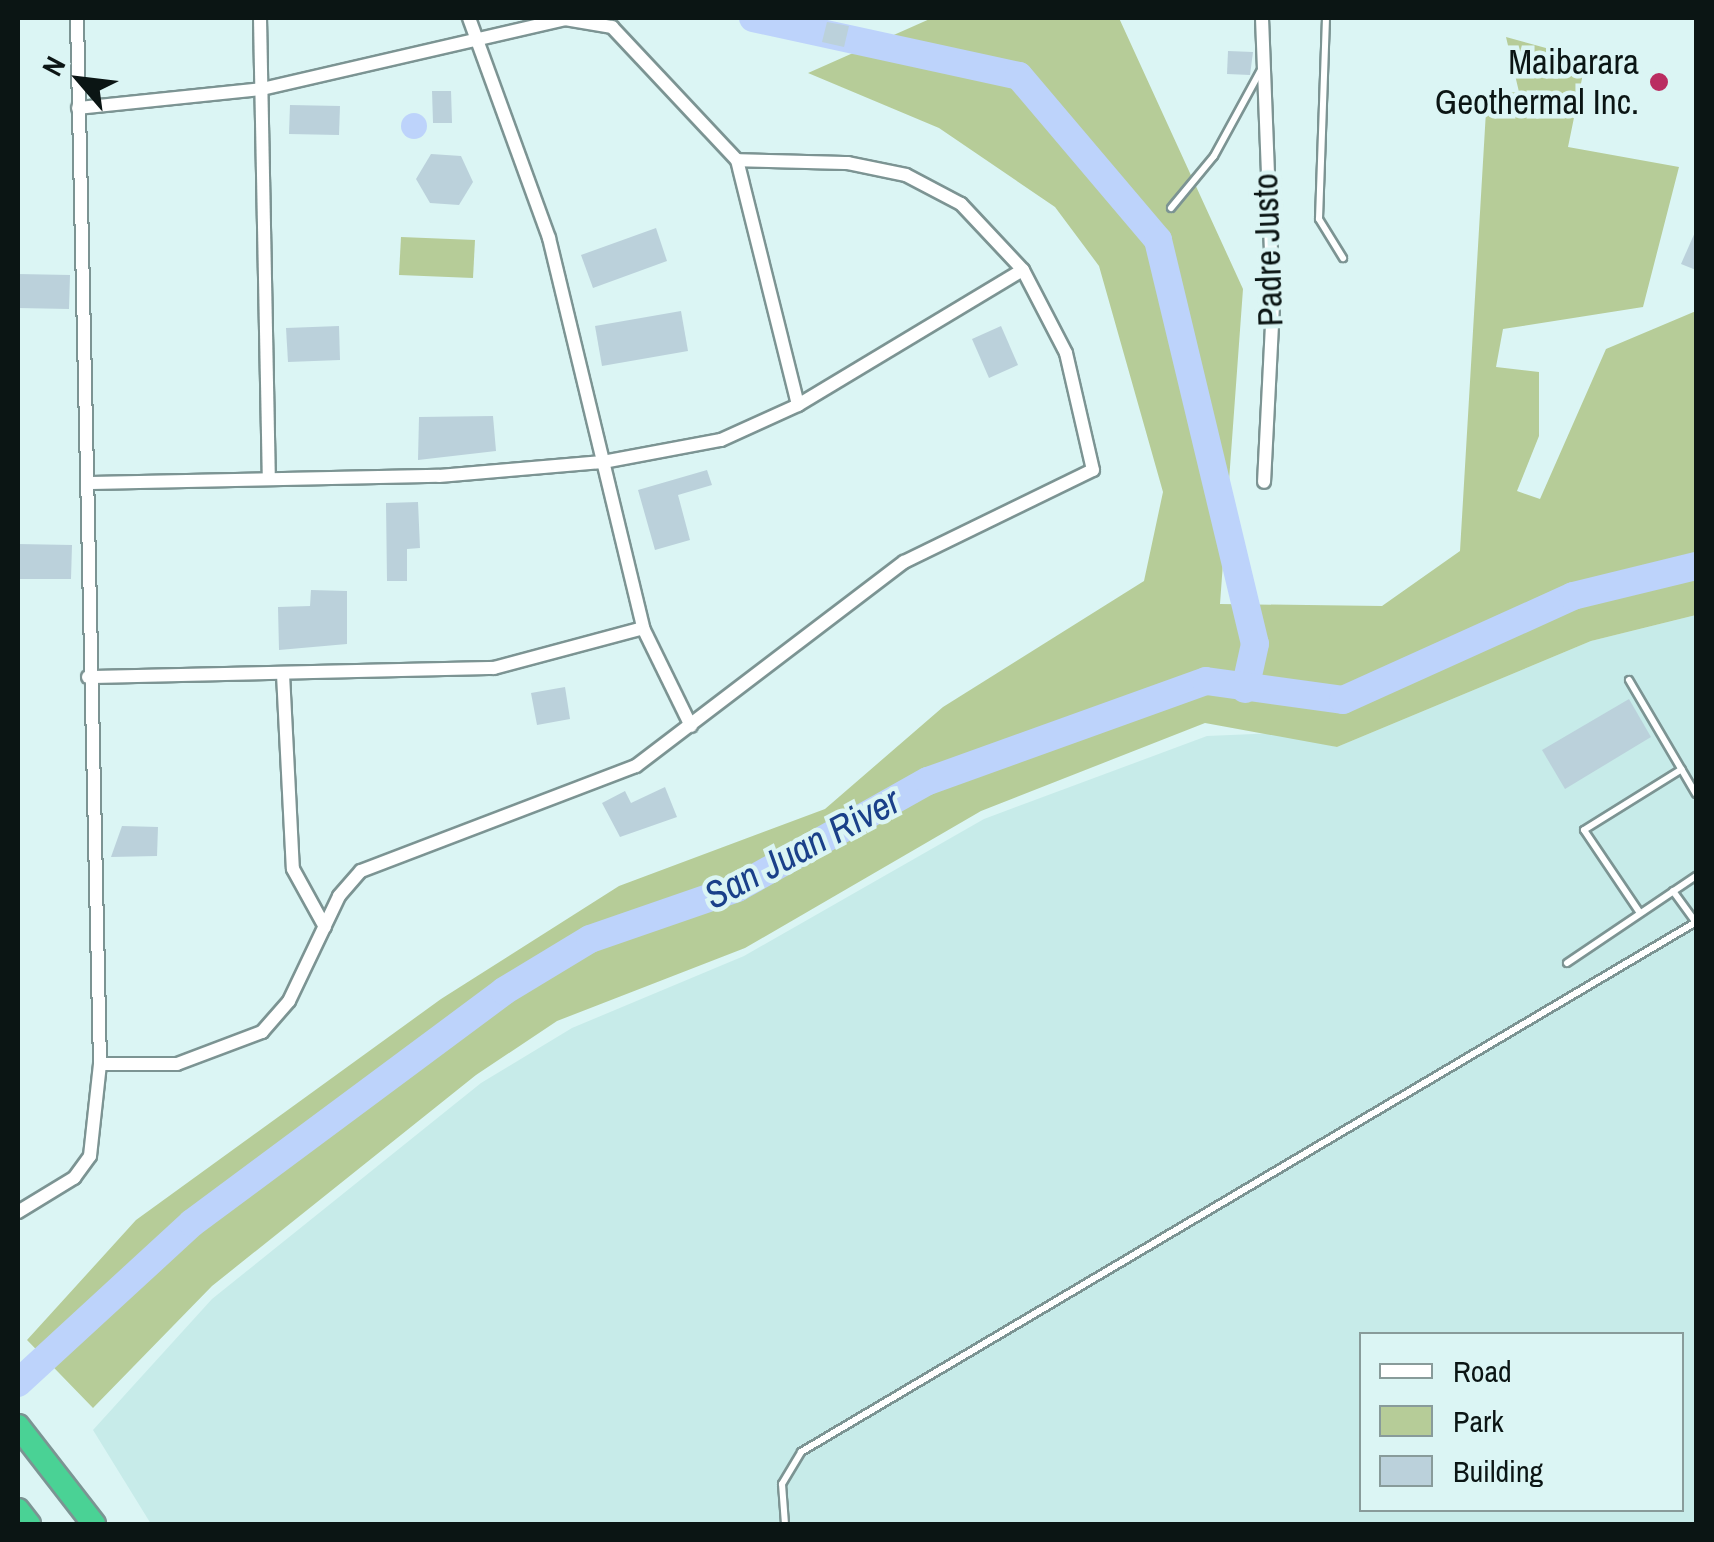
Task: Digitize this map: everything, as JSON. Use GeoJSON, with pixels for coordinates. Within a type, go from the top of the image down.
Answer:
{"type":"FeatureCollection","features":[{"type":"Feature","properties":{"kind":"highway"},"geometry":{"type":"LineString","coordinates":[[18,1426],[94,1524]]}},
{"type":"Feature","properties":{"kind":"highway"},"geometry":{"type":"LineString","coordinates":[[18,1510],[28,1524]]}},
{"type":"Feature","properties":{"kind":"street"},"geometry":{"type":"LineString","coordinates":[[18,1212],[74,1178],[90,1156],[100,1064],[88,677],[91,484],[77,18]]}},
{"type":"Feature","properties":{"kind":"street"},"geometry":{"type":"LineString","coordinates":[[260,18],[269,478]]}},
{"type":"Feature","properties":{"kind":"street"},"geometry":{"type":"LineString","coordinates":[[468,18],[470,41],[549,238],[642,628],[691,726]]}},
{"type":"Feature","properties":{"kind":"street"},"geometry":{"type":"LineString","coordinates":[[78,108],[262,88],[566,18],[612,27],[736,160],[798,406]]}},
{"type":"Feature","properties":{"kind":"street","name":"Padre Justo"},"geometry":{"type":"LineString","coordinates":[[1262,18],[1273,305],[1264,482]]}},
{"type":"Feature","properties":{"kind":"street"},"geometry":{"type":"LineString","coordinates":[[100,1064],[177,1064],[262,1032],[289,1001],[324,927],[361,871],[588,792],[691,726],[904,562],[1093,470],[1066,353],[1023,270],[961,204],[906,175],[797,158],[736,160]]}},
{"type":"Feature","properties":{"kind":"street"},"geometry":{"type":"LineString","coordinates":[[91,484],[602,462],[722,440],[798,406],[1023,270]]}},
{"type":"Feature","properties":{"kind":"street"},"geometry":{"type":"LineString","coordinates":[[88,677],[494,668],[642,628]]}},
{"type":"Feature","properties":{"kind":"street"},"geometry":{"type":"LineString","coordinates":[[283,674],[292,869],[324,927]]}},
{"type":"Feature","properties":{"kind":"lane"},"geometry":{"type":"LineString","coordinates":[[1326,18],[1320,219],[1342,258]]}},
{"type":"Feature","properties":{"kind":"lane"},"geometry":{"type":"LineString","coordinates":[[1171,208],[1214,156],[1262,68]]}},
{"type":"Feature","properties":{"kind":"lane"},"geometry":{"type":"LineString","coordinates":[[1629,680],[1696,794]]}},
{"type":"Feature","properties":{"kind":"lane"},"geometry":{"type":"LineString","coordinates":[[1640,914],[1584,830],[1682,769]]}},
{"type":"Feature","properties":{"kind":"lane"},"geometry":{"type":"LineString","coordinates":[[1567,963],[1696,876]]}},
{"type":"Feature","properties":{"kind":"lane"},"geometry":{"type":"LineString","coordinates":[[785,1524],[782,1484],[801,1452],[1696,922],[1673,892]]}},
{"type":"Feature","properties":{"kind":"shaded area"},"geometry":{"type":"Polygon","coordinates":[[[1696,615],[1696,1524],[151,1524],[93,1430],[212,1299],[481,1083],[572,1028],[744,956],[984,819],[1207,736],[1280,733],[1337,747],[1591,641],[1696,615]]]}},
{"type":"Feature","properties":{"kind":"green space"},"geometry":{"type":"Polygon","coordinates":[[[932,18],[1119,18],[1243,289],[1220,604],[1382,606],[1460,551],[1487,94],[1519,92],[1506,37],[1586,59],[1568,147],[1679,167],[1643,307],[1503,329],[1496,367],[1539,372],[1539,436],[1517,491],[1540,499],[1606,349],[1696,311],[1696,615],[1591,641],[1337,747],[1205,723],[981,811],[745,948],[557,1021],[476,1075],[212,1286],[93,1408],[27,1340],[136,1220],[441,999],[619,886],[825,809],[943,707],[1144,581],[1163,492],[1099,266],[1055,207],[939,128],[808,73],[932,18]]]}},
{"type":"Feature","properties":{"kind":"green space"},"geometry":{"type":"Polygon","coordinates":[[[401,237],[475,240],[473,278],[399,275],[401,237]]]}},
{"type":"Feature","properties":{"kind":"water"},"geometry":{"type":"Polygon","coordinates":[[[414,113],[423,117],[427,126],[423,135],[414,139],[405,135],[401,126],[405,117],[414,113]]]}},
{"type":"Feature","properties":{"kind":"building"},"geometry":{"type":"Polygon","coordinates":[[[827,22],[849,26],[844,47],[822,42],[827,22]]]}},
{"type":"Feature","properties":{"kind":"building"},"geometry":{"type":"Polygon","coordinates":[[[1228,51],[1253,52],[1250,75],[1227,74],[1228,51]]]}},
{"type":"Feature","properties":{"kind":"building"},"geometry":{"type":"Polygon","coordinates":[[[432,91],[451,91],[452,123],[433,123],[432,91]]]}},
{"type":"Feature","properties":{"kind":"building"},"geometry":{"type":"Polygon","coordinates":[[[290,105],[340,106],[339,135],[289,134],[290,105]]]}},
{"type":"Feature","properties":{"kind":"building"},"geometry":{"type":"Polygon","coordinates":[[[431,154],[461,156],[473,182],[459,205],[430,203],[416,179],[431,154]]]}},
{"type":"Feature","properties":{"kind":"building"},"geometry":{"type":"Polygon","coordinates":[[[656,228],[667,261],[593,288],[581,255],[656,228]]]}},
{"type":"Feature","properties":{"kind":"building"},"geometry":{"type":"Polygon","coordinates":[[[1696,230],[1696,270],[1681,264],[1696,230]]]}},
{"type":"Feature","properties":{"kind":"building"},"geometry":{"type":"Polygon","coordinates":[[[18,274],[70,275],[69,309],[18,308],[18,274]]]}},
{"type":"Feature","properties":{"kind":"building"},"geometry":{"type":"Polygon","coordinates":[[[681,311],[688,351],[602,366],[595,326],[681,311]]]}},
{"type":"Feature","properties":{"kind":"building"},"geometry":{"type":"Polygon","coordinates":[[[339,326],[340,360],[288,362],[286,328],[339,326]]]}},
{"type":"Feature","properties":{"kind":"building"},"geometry":{"type":"Polygon","coordinates":[[[1001,326],[1018,365],[989,378],[972,339],[1001,326]]]}},
{"type":"Feature","properties":{"kind":"building"},"geometry":{"type":"Polygon","coordinates":[[[493,416],[496,451],[418,460],[419,417],[493,416]]]}},
{"type":"Feature","properties":{"kind":"building"},"geometry":{"type":"Polygon","coordinates":[[[707,470],[712,485],[678,495],[690,540],[655,550],[638,490],[707,470]]]}},
{"type":"Feature","properties":{"kind":"building"},"geometry":{"type":"Polygon","coordinates":[[[418,502],[420,548],[407,549],[407,581],[387,581],[386,503],[418,502]]]}},
{"type":"Feature","properties":{"kind":"building"},"geometry":{"type":"Polygon","coordinates":[[[18,544],[72,545],[71,579],[18,579],[18,544]]]}},
{"type":"Feature","properties":{"kind":"building"},"geometry":{"type":"Polygon","coordinates":[[[311,590],[347,591],[347,644],[279,650],[278,607],[310,606],[311,590]]]}},
{"type":"Feature","properties":{"kind":"building"},"geometry":{"type":"Polygon","coordinates":[[[565,687],[570,719],[537,725],[531,693],[565,687]]]}},
{"type":"Feature","properties":{"kind":"building"},"geometry":{"type":"Polygon","coordinates":[[[1629,699],[1651,737],[1565,789],[1542,750],[1629,699]]]}},
{"type":"Feature","properties":{"kind":"building"},"geometry":{"type":"Polygon","coordinates":[[[665,787],[677,817],[620,837],[602,803],[625,791],[631,803],[665,787]]]}},
{"type":"Feature","properties":{"kind":"building"},"geometry":{"type":"Polygon","coordinates":[[[122,826],[158,827],[157,856],[111,857],[122,826]]]}},
{"type":"Feature","properties":{"kind":"waterway"},"geometry":{"type":"LineString","coordinates":[[753,18],[1019,76],[1158,240],[1255,644],[1245,689]]}},
{"type":"Feature","properties":{"kind":"waterway","name":"San Juan River"},"geometry":{"type":"LineString","coordinates":[[18,1383],[192,1223],[504,991],[590,939],[737,888],[928,781],[1206,681],[1343,700],[1573,596],[1696,566]]}},
{"type":"Feature","properties":{"kind":"place","name":"Maibarara Geothermal Inc."},"geometry":{"type":"Point","coordinates":[1659,82]}}]}
